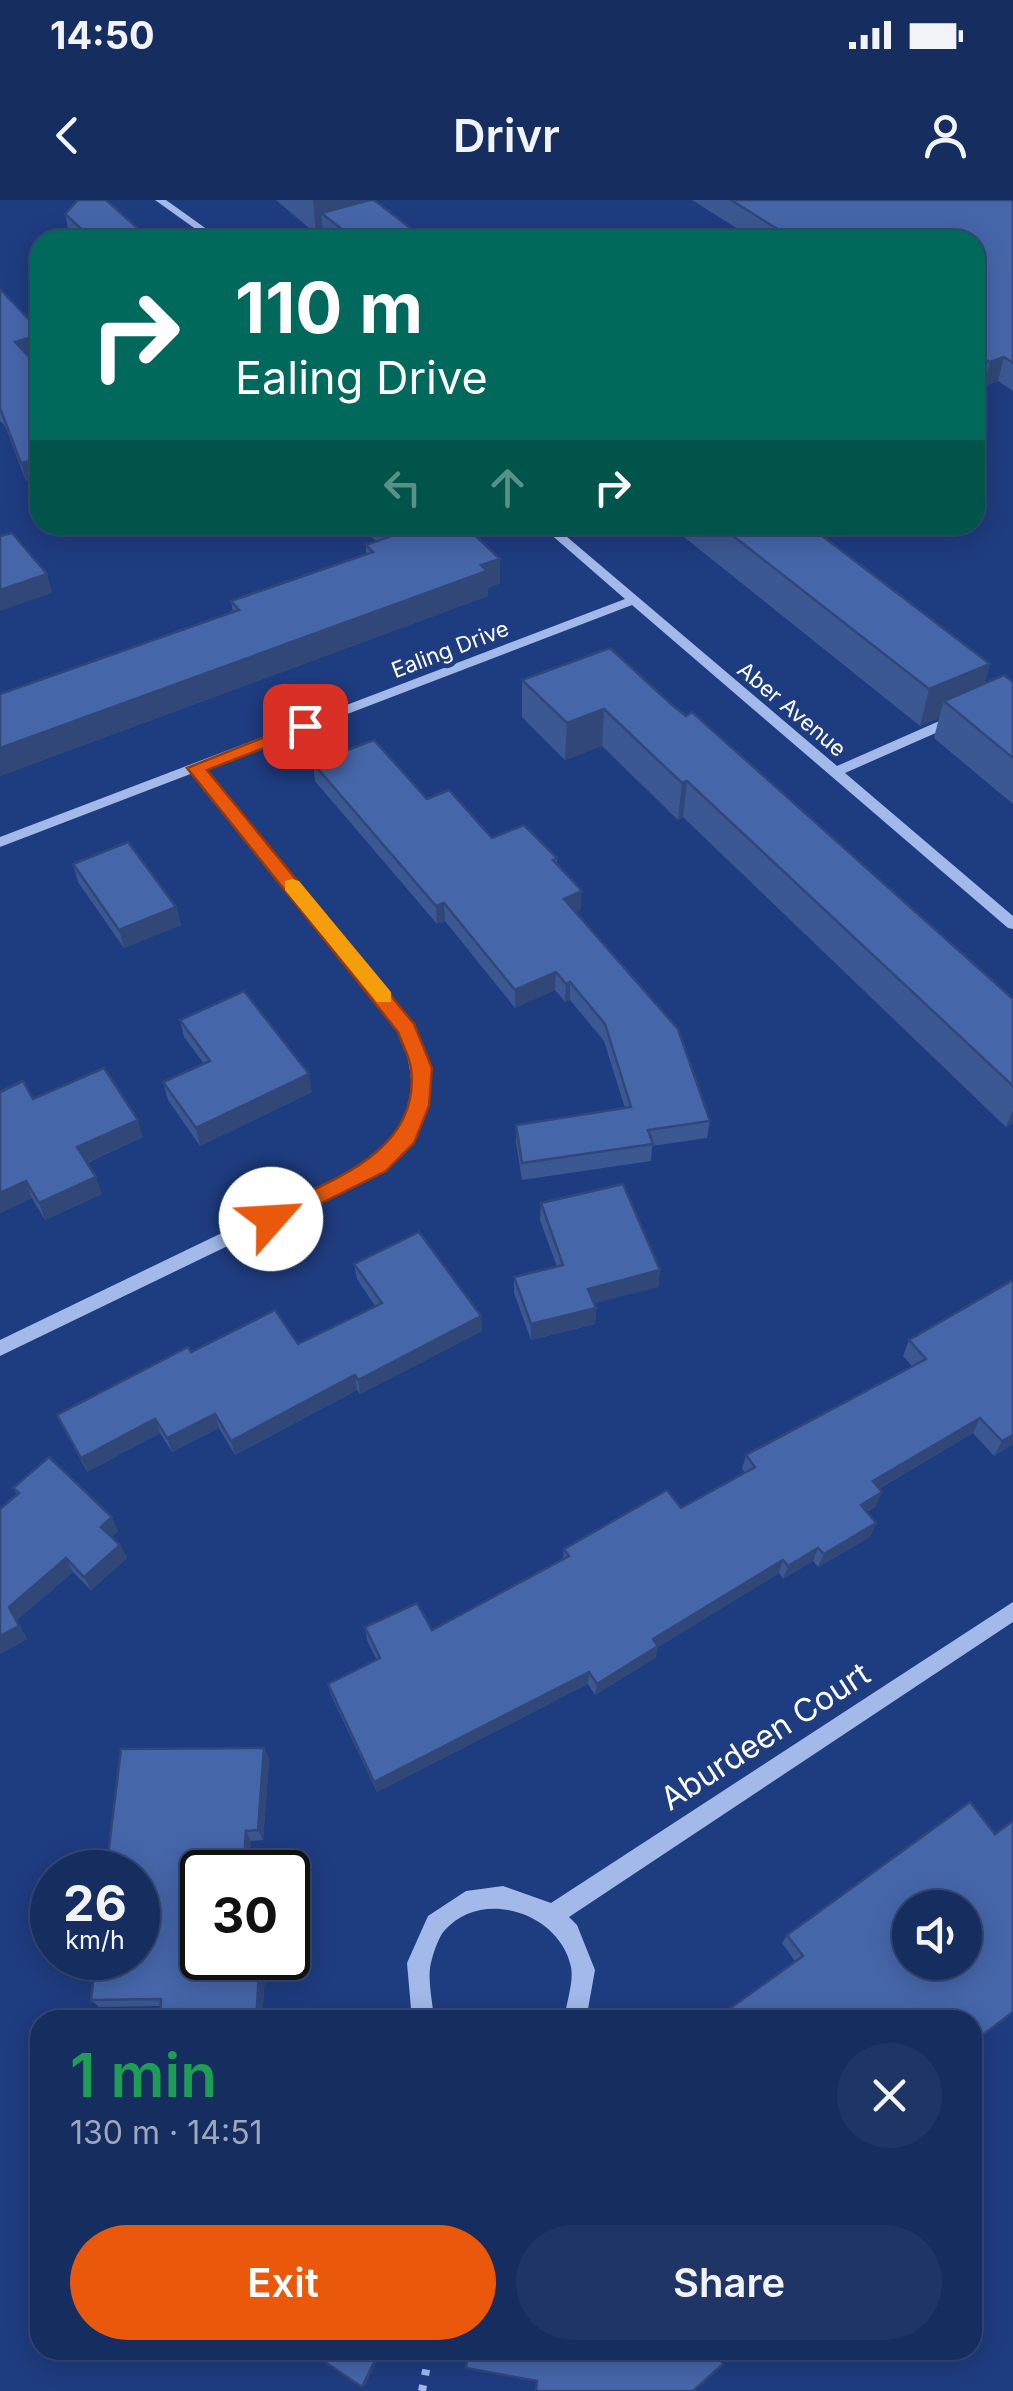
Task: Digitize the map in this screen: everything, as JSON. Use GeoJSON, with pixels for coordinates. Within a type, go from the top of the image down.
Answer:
{"type":"FeatureCollection","features":[{"type":"Feature","properties":{"kind":"street"},"geometry":{"type":"LineString","coordinates":[[160,200],[203,230]]}},
{"type":"Feature","properties":{"kind":"street","name":"Aber Avenue"},"geometry":{"type":"LineString","coordinates":[[558,535],[1013,924]]}},
{"type":"Feature","properties":{"kind":"street","name":"Ealing Drive"},"geometry":{"type":"LineString","coordinates":[[0,842],[634,600]]}},
{"type":"Feature","properties":{"kind":"street"},"geometry":{"type":"LineString","coordinates":[[835,772],[980,709]]}},
{"type":"Feature","properties":{"kind":"street"},"geometry":{"type":"LineString","coordinates":[[0,1348],[379,1165],[406,1137],[419,1106],[421,1068],[407,1030],[196,768]]}},
{"type":"Feature","properties":{"kind":"street","name":"Aburdeen Court"},"geometry":{"type":"LineString","coordinates":[[554,1914],[1013,1611]]}},
{"type":"Feature","properties":{"kind":"street"},"geometry":{"type":"LineString","coordinates":[[421,2010],[416,1992],[423,1946],[436,1924],[459,1905],[479,1897],[507,1894],[529,1900],[554,1914],[575,1946],[583,1975],[579,2010]]}},
{"type":"Feature","properties":{"kind":"path"},"geometry":{"type":"LineString","coordinates":[[422,2391],[428,2360]]}},
{"type":"Feature","properties":{"kind":"building"},"geometry":{"type":"Polygon","coordinates":[[[78,200],[106,200],[140,230],[82,230],[65,214],[78,200]]]}},
{"type":"Feature","properties":{"kind":"building"},"geometry":{"type":"Polygon","coordinates":[[[374,200],[413,230],[343,230],[321,213],[374,200]]]}},
{"type":"Feature","properties":{"kind":"building"},"geometry":{"type":"Polygon","coordinates":[[[731,200],[1013,200],[1013,363],[1004,357],[990,362],[985,359],[985,230],[779,230],[731,200]]]}},
{"type":"Feature","properties":{"kind":"building"},"geometry":{"type":"Polygon","coordinates":[[[0,289],[30,320],[30,338],[15,342],[30,358],[30,461],[21,463],[0,408],[0,289]]]}},
{"type":"Feature","properties":{"kind":"building"},"geometry":{"type":"Polygon","coordinates":[[[12,533],[47,574],[0,590],[0,536],[12,533]]]}},
{"type":"Feature","properties":{"kind":"building"},"geometry":{"type":"Polygon","coordinates":[[[394,535],[475,535],[500,559],[481,565],[487,571],[0,748],[0,694],[239,610],[231,601],[373,552],[366,545],[394,535]]]}},
{"type":"Feature","properties":{"kind":"building"},"geometry":{"type":"Polygon","coordinates":[[[732,535],[821,535],[990,664],[929,689],[732,535]]]}},
{"type":"Feature","properties":{"kind":"building"},"geometry":{"type":"Polygon","coordinates":[[[610,648],[686,716],[692,712],[1013,999],[1013,1086],[687,781],[682,783],[604,709],[567,723],[522,680],[610,648]]]}},
{"type":"Feature","properties":{"kind":"building"},"geometry":{"type":"Polygon","coordinates":[[[1004,675],[1013,682],[1013,758],[944,701],[1004,675]]]}},
{"type":"Feature","properties":{"kind":"building"},"geometry":{"type":"Polygon","coordinates":[[[374,740],[427,799],[449,790],[492,838],[524,825],[557,858],[553,860],[582,891],[564,899],[678,1029],[710,1121],[648,1130],[653,1144],[522,1163],[516,1125],[631,1107],[605,1024],[570,982],[566,984],[556,972],[515,990],[444,903],[436,906],[313,763],[374,740]]]}},
{"type":"Feature","properties":{"kind":"building"},"geometry":{"type":"Polygon","coordinates":[[[128,842],[176,907],[119,930],[73,864],[128,842]]]}},
{"type":"Feature","properties":{"kind":"building"},"geometry":{"type":"Polygon","coordinates":[[[244,991],[309,1074],[196,1128],[163,1082],[210,1061],[180,1020],[244,991]]]}},
{"type":"Feature","properties":{"kind":"building"},"geometry":{"type":"Polygon","coordinates":[[[104,1068],[138,1120],[77,1147],[96,1177],[39,1203],[26,1181],[0,1193],[0,1092],[23,1081],[33,1099],[104,1068]]]}},
{"type":"Feature","properties":{"kind":"building"},"geometry":{"type":"Polygon","coordinates":[[[623,1184],[660,1270],[588,1289],[596,1308],[531,1324],[514,1277],[563,1265],[541,1203],[623,1184]]]}},
{"type":"Feature","properties":{"kind":"building"},"geometry":{"type":"Polygon","coordinates":[[[419,1232],[481,1316],[358,1380],[355,1375],[231,1441],[215,1414],[167,1438],[155,1419],[81,1458],[57,1415],[188,1347],[191,1352],[275,1310],[298,1344],[382,1303],[354,1264],[419,1232]]]}},
{"type":"Feature","properties":{"kind":"building"},"geometry":{"type":"Polygon","coordinates":[[[1013,1280],[1013,1435],[1002,1441],[980,1418],[873,1481],[882,1492],[861,1505],[876,1523],[824,1554],[818,1548],[788,1566],[783,1560],[653,1639],[658,1646],[597,1684],[589,1672],[374,1782],[328,1684],[380,1658],[365,1627],[417,1603],[432,1630],[569,1556],[564,1549],[667,1490],[681,1508],[755,1467],[746,1455],[926,1359],[909,1340],[1013,1280]]]}},
{"type":"Feature","properties":{"kind":"building"},"geometry":{"type":"Polygon","coordinates":[[[49,1457],[112,1517],[101,1527],[120,1545],[84,1577],[66,1558],[9,1607],[19,1626],[0,1636],[0,1509],[19,1493],[13,1488],[49,1457]]]}},
{"type":"Feature","properties":{"kind":"building"},"geometry":{"type":"Polygon","coordinates":[[[264,1748],[258,1830],[246,1831],[245,1850],[180,1850],[180,1980],[259,1980],[257,2010],[160,2010],[161,1999],[91,2000],[93,1980],[160,1980],[160,1850],[109,1850],[121,1749],[264,1748]]]}},
{"type":"Feature","properties":{"kind":"building"},"geometry":{"type":"Polygon","coordinates":[[[970,1802],[995,1834],[1013,1821],[1013,2012],[982,2035],[982,2010],[728,2010],[803,1956],[787,1935],[970,1802]]]}},
{"type":"Feature","properties":{"kind":"building"},"geometry":{"type":"Polygon","coordinates":[[[322,2360],[375,2360],[362,2387],[322,2360]]]}},
{"type":"Feature","properties":{"kind":"building"},"geometry":{"type":"Polygon","coordinates":[[[467,2360],[720,2360],[723,2364],[693,2391],[536,2391],[537,2381],[466,2368],[467,2360]]]}},
{"type":"Feature","properties":{"kind":"slow traffic"},"geometry":{"type":"LineString","coordinates":[[292,885],[384,997]]}},
{"type":"Feature","properties":{"kind":"route"},"geometry":{"type":"LineString","coordinates":[[271,1219],[379,1165],[406,1137],[419,1106],[421,1068],[407,1030],[380,991],[196,768],[305,726]]}}]}
